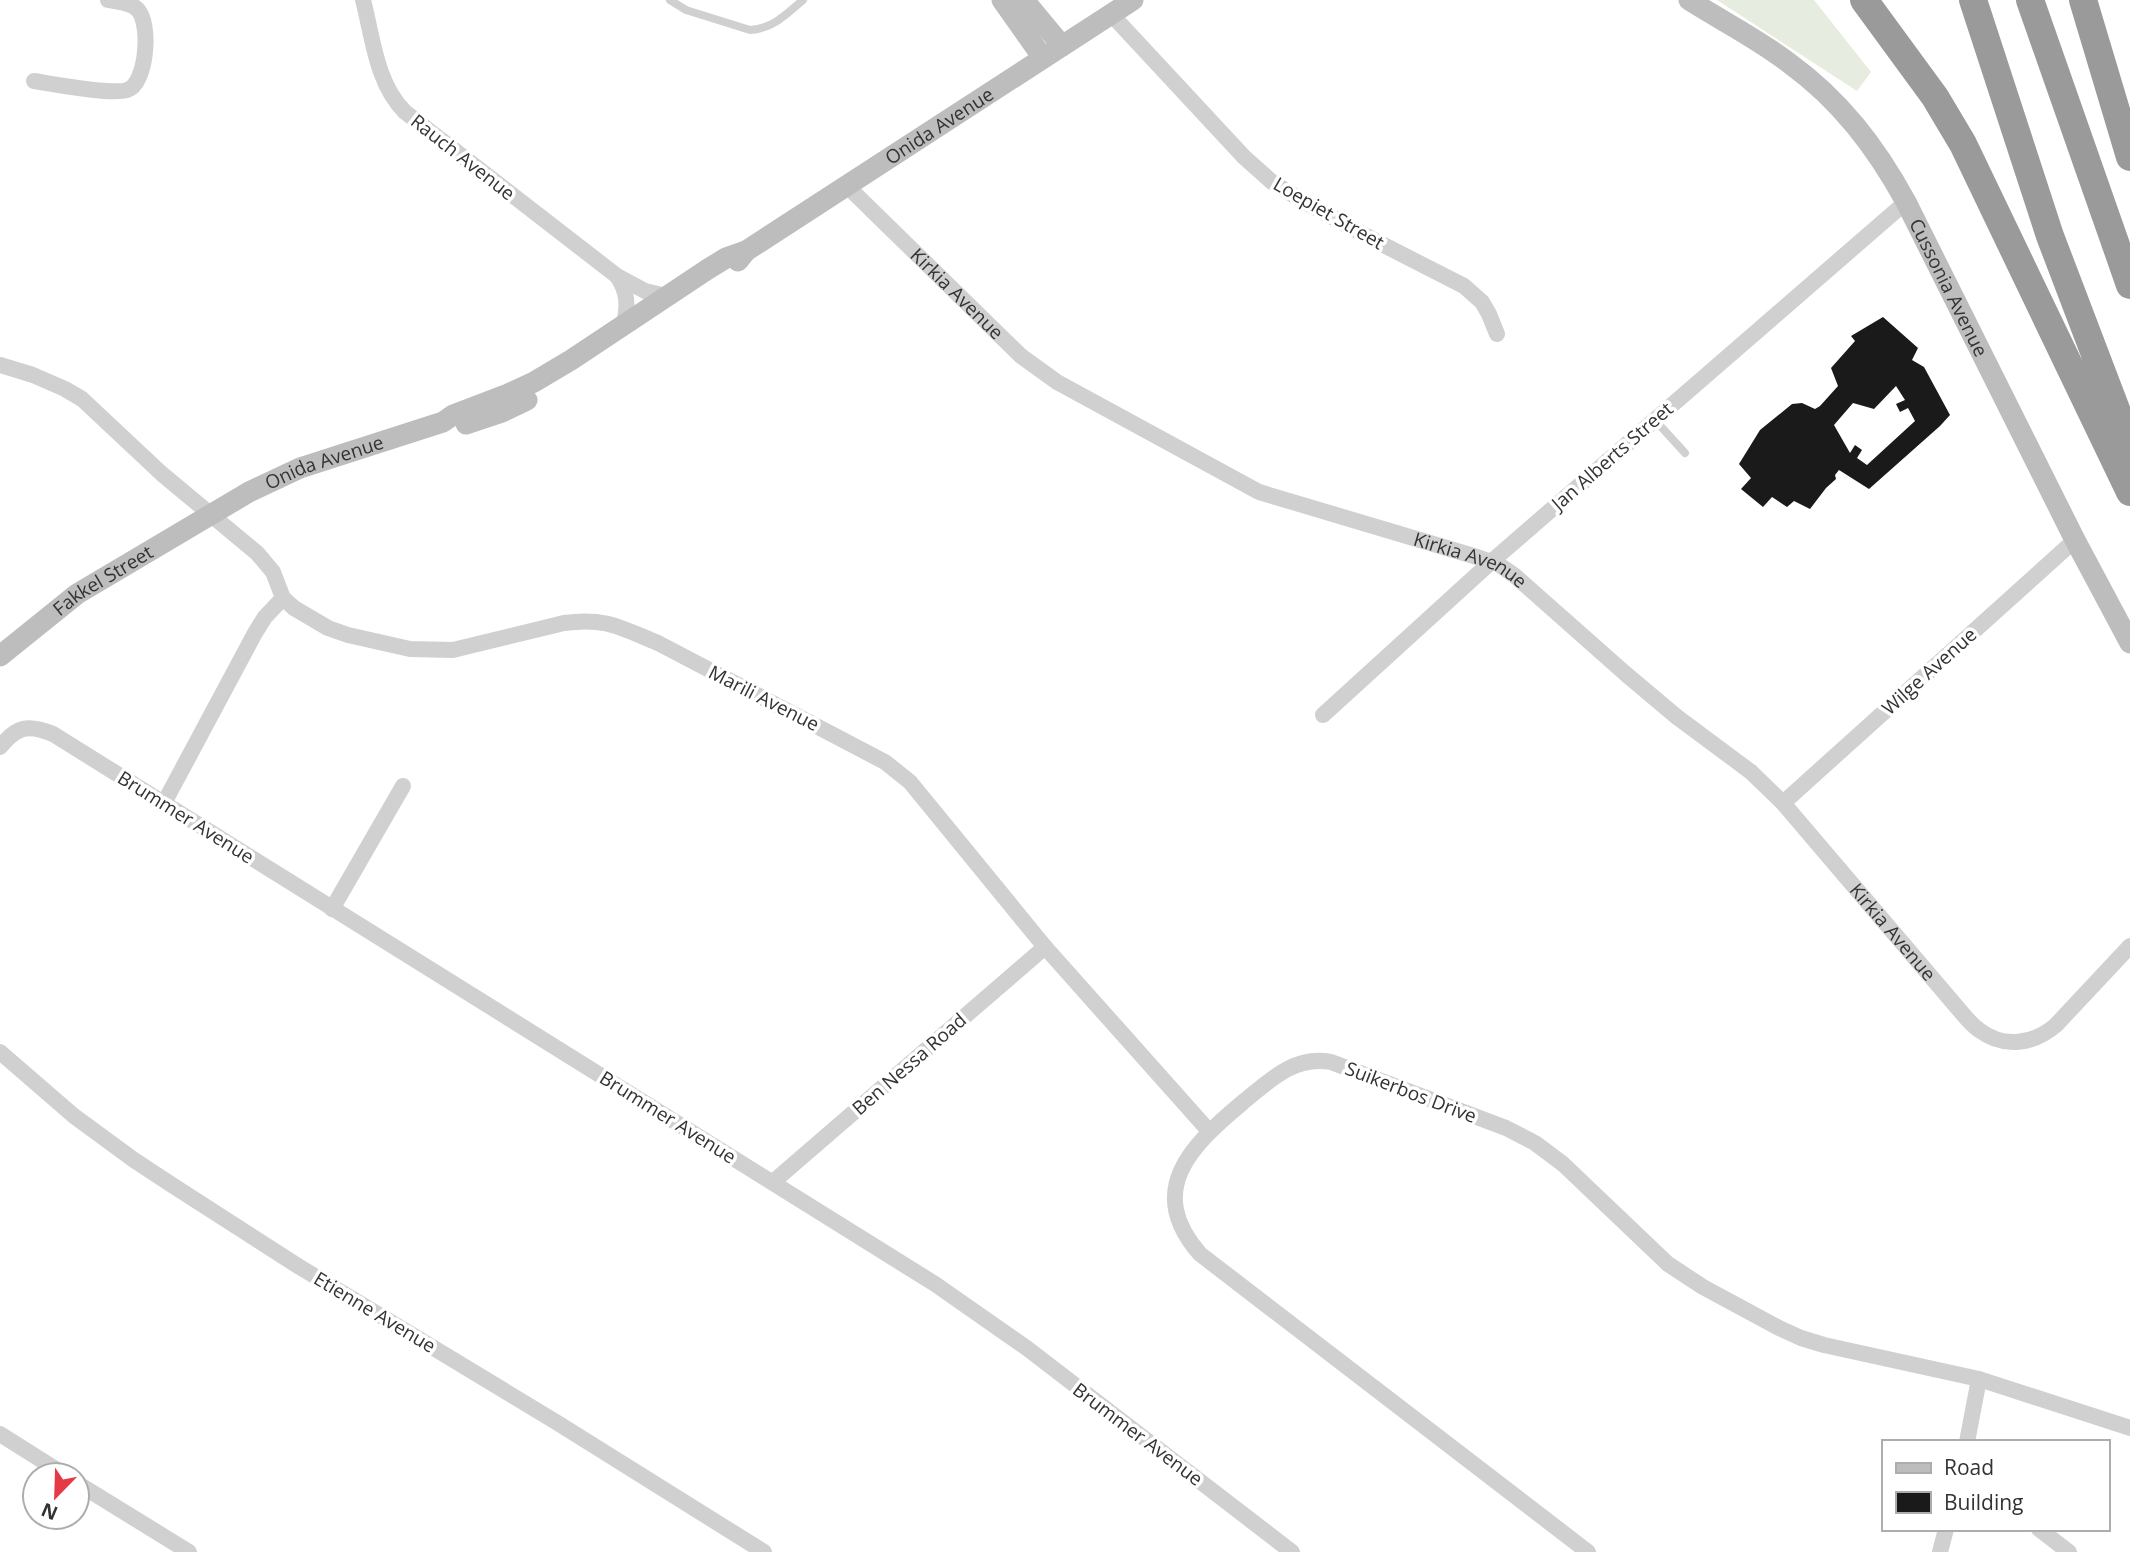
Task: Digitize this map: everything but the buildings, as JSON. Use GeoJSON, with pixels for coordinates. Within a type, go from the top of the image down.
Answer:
{"type":"FeatureCollection","features":[{"type":"Feature","properties":{"kind":"highway"},"geometry":{"type":"LineString","coordinates":[[1864,0],[1935,97],[1963,144],[2130,492]]}},
{"type":"Feature","properties":{"kind":"highway"},"geometry":{"type":"LineString","coordinates":[[1973,0],[2050,236],[2130,446]]}},
{"type":"Feature","properties":{"kind":"highway"},"geometry":{"type":"LineString","coordinates":[[2030,0],[2130,285]]}},
{"type":"Feature","properties":{"kind":"highway"},"geometry":{"type":"LineString","coordinates":[[2075,0],[2103,67]]}},
{"type":"Feature","properties":{"kind":"highway"},"geometry":{"type":"LineString","coordinates":[[2083,0],[2130,157]]}},
{"type":"Feature","properties":{"kind":"street"},"geometry":{"type":"LineString","coordinates":[[34,81],[113,92],[132,87],[143,64],[145,20],[134,7],[108,0]]}},
{"type":"Feature","properties":{"kind":"street","name":"Rauch Avenue"},"geometry":{"type":"LineString","coordinates":[[363,0],[382,80],[397,105],[617,276],[645,291],[666,296]]}},
{"type":"Feature","properties":{"kind":"street"},"geometry":{"type":"LineString","coordinates":[[1002,0],[1043,58]]}},
{"type":"Feature","properties":{"kind":"street"},"geometry":{"type":"LineString","coordinates":[[1024,0],[1062,46]]}},
{"type":"Feature","properties":{"kind":"street","name":"Onida Avenue"},"geometry":{"type":"LineString","coordinates":[[210,513],[300,468],[443,422],[453,415],[534,382],[726,258],[746,251],[1133,0]]}},
{"type":"Feature","properties":{"kind":"street","name":"Cussonia Avenue"},"geometry":{"type":"LineString","coordinates":[[1689,0],[1788,61],[1825,91],[1867,139],[1906,202],[2075,540],[2130,643]]}},
{"type":"Feature","properties":{"kind":"street","name":"Loepiet Street"},"geometry":{"type":"LineString","coordinates":[[1111,14],[1244,157],[1266,177],[1283,190],[1464,286],[1482,302],[1497,334]]}},
{"type":"Feature","properties":{"kind":"street","name":"Kirkia Avenue"},"geometry":{"type":"LineString","coordinates":[[847,186],[1021,356],[1067,388],[1259,492],[1491,562],[1514,575],[1678,717],[1751,772],[1783,803],[1979,1030],[1993,1037],[2020,1043],[2042,1035],[2056,1025],[2130,946]]}},
{"type":"Feature","properties":{"kind":"street","name":"Jan Alberts Street"},"geometry":{"type":"LineString","coordinates":[[1323,715],[1491,562],[1906,202]]}},
{"type":"Feature","properties":{"kind":"street","name":"Onida Avenue"},"geometry":{"type":"LineString","coordinates":[[443,422],[464,424],[488,417],[543,391],[713,283],[735,265],[746,251]]}},
{"type":"Feature","properties":{"kind":"street"},"geometry":{"type":"LineString","coordinates":[[617,276],[628,305],[624,324]]}},
{"type":"Feature","properties":{"kind":"street"},"geometry":{"type":"LineString","coordinates":[[0,365],[33,375],[82,400],[162,474],[268,565],[278,579],[283,598],[255,632],[164,803]]}},
{"type":"Feature","properties":{"kind":"street","name":"Fakkel Street"},"geometry":{"type":"LineString","coordinates":[[0,656],[77,594],[210,513]]}},
{"type":"Feature","properties":{"kind":"street","name":"Wilge Avenue"},"geometry":{"type":"LineString","coordinates":[[1783,803],[2075,540]]}},
{"type":"Feature","properties":{"kind":"street","name":"Marili Avenue"},"geometry":{"type":"LineString","coordinates":[[283,598],[294,608],[337,632],[410,649],[453,650],[582,621],[612,624],[658,643],[876,757],[904,776],[1045,947],[1209,1131]]}},
{"type":"Feature","properties":{"kind":"street","name":"Brummer Avenue"},"geometry":{"type":"LineString","coordinates":[[0,747],[17,731],[30,727],[53,734],[773,1182],[989,1321],[1292,1552]]}},
{"type":"Feature","properties":{"kind":"street"},"geometry":{"type":"LineString","coordinates":[[332,909],[403,786]]}},
{"type":"Feature","properties":{"kind":"street","name":"Ben Nessa Road"},"geometry":{"type":"LineString","coordinates":[[773,1182],[1045,947]]}},
{"type":"Feature","properties":{"kind":"street","name":"Etienne Avenue"},"geometry":{"type":"LineString","coordinates":[[0,1052],[66,1110],[153,1173],[298,1266],[764,1552]]}},
{"type":"Feature","properties":{"kind":"street","name":"Suikerbos Drive"},"geometry":{"type":"LineString","coordinates":[[1588,1552],[1200,1254],[1181,1226],[1175,1190],[1184,1162],[1209,1131],[1284,1070],[1313,1060],[1339,1064],[1506,1128],[1535,1143],[1563,1164],[1668,1264],[1712,1293],[1801,1338],[1979,1380],[2130,1428]]}},
{"type":"Feature","properties":{"kind":"street"},"geometry":{"type":"LineString","coordinates":[[1967,1440],[1979,1380]]}},
{"type":"Feature","properties":{"kind":"street"},"geometry":{"type":"LineString","coordinates":[[0,1434],[43,1461]]}},
{"type":"Feature","properties":{"kind":"street"},"geometry":{"type":"LineString","coordinates":[[91,1492],[189,1552]]}},
{"type":"Feature","properties":{"kind":"street"},"geometry":{"type":"LineString","coordinates":[[1940,1552],[1945,1531]]}},
{"type":"Feature","properties":{"kind":"street"},"geometry":{"type":"LineString","coordinates":[[2042,1531],[2069,1552]]}},
{"type":"Feature","properties":{"kind":"lane"},"geometry":{"type":"LineString","coordinates":[[670,0],[686,10],[750,30],[771,24],[803,0]]}},
{"type":"Feature","properties":{"kind":"lane"},"geometry":{"type":"LineString","coordinates":[[1654,419],[1685,453]]}},
{"type":"Feature","properties":{"kind":"shaded area"},"geometry":{"type":"Polygon","coordinates":[[[1717,0],[1814,0],[1871,72],[1857,91],[1717,0]]]}}]}
